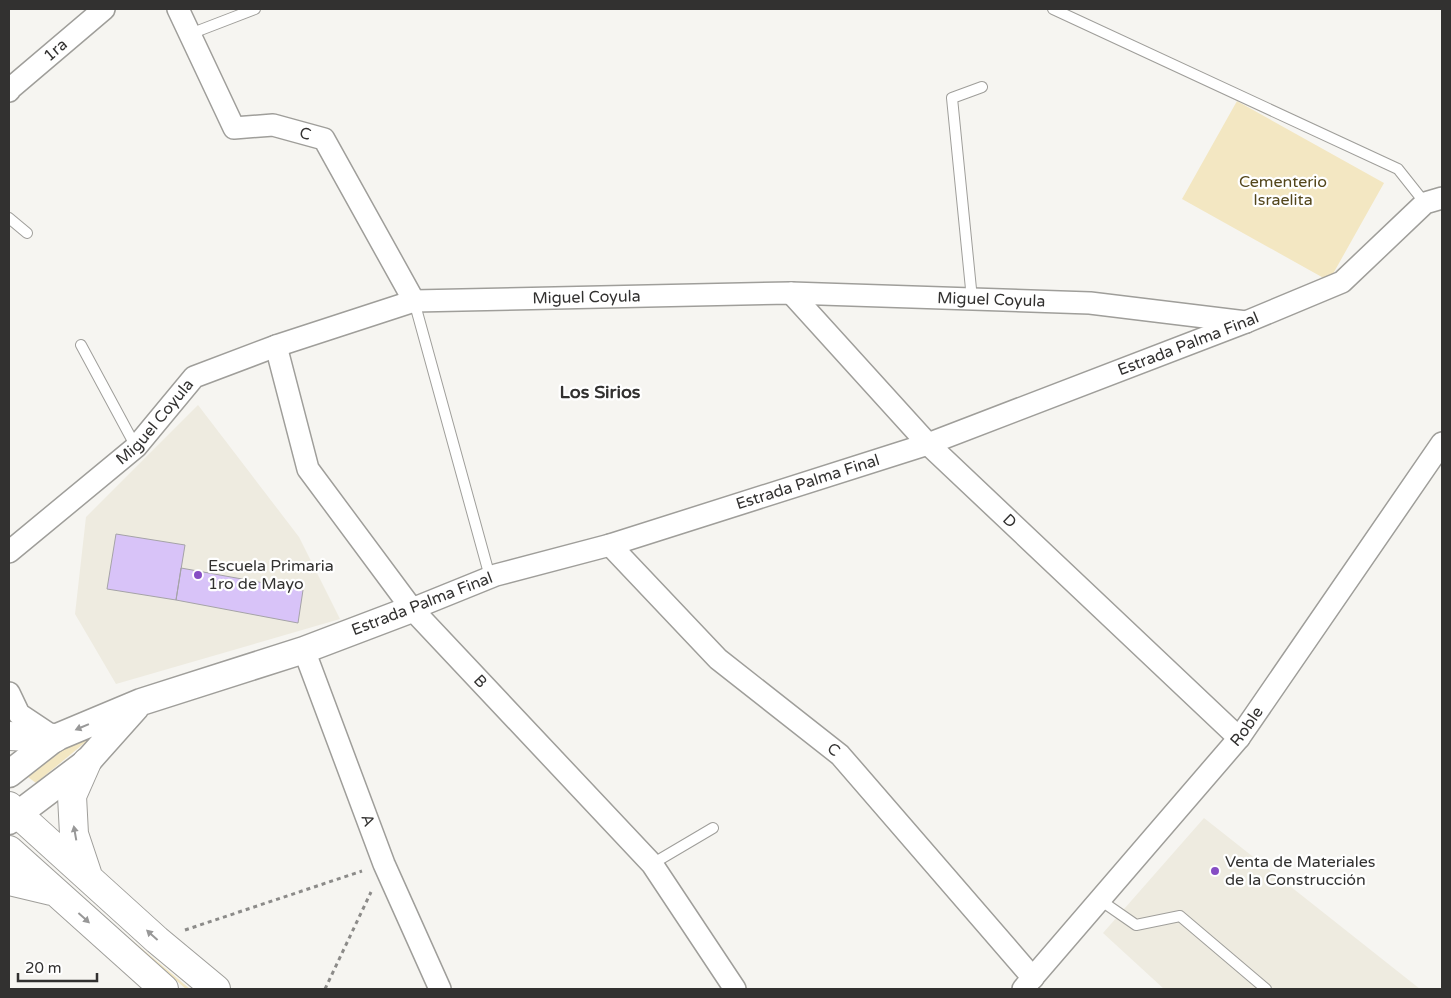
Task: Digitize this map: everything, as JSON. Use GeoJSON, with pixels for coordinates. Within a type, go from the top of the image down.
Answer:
{"type":"FeatureCollection","features":[{"type":"Feature","properties":{"kind":"highway"},"geometry":{"type":"LineString","coordinates":[[9,736],[55,738]]}},
{"type":"Feature","properties":{"kind":"highway"},"geometry":{"type":"LineString","coordinates":[[87,762],[72,796],[74,834],[90,879]]}},
{"type":"Feature","properties":{"kind":"highway"},"geometry":{"type":"LineString","coordinates":[[12,814],[216,989]]}},
{"type":"Feature","properties":{"kind":"highway"},"geometry":{"type":"LineString","coordinates":[[9,850],[164,989]]}},
{"type":"Feature","properties":{"kind":"highway"},"geometry":{"type":"LineString","coordinates":[[9,881],[54,892]]}},
{"type":"Feature","properties":{"kind":"street","name":"1ra"},"geometry":{"type":"LineString","coordinates":[[9,91],[104,9]]}},
{"type":"Feature","properties":{"kind":"street","name":"C"},"geometry":{"type":"LineString","coordinates":[[178,9],[234,128],[272,125],[324,139],[414,301]]}},
{"type":"Feature","properties":{"kind":"street","name":"Estrada Palma Final"},"geometry":{"type":"LineString","coordinates":[[9,774],[55,738],[141,702],[304,650],[490,577],[610,545],[928,444],[1246,322],[1342,282],[1434,200]]}},
{"type":"Feature","properties":{"kind":"street","name":"Miguel Coyula"},"geometry":{"type":"LineString","coordinates":[[9,552],[136,447],[194,377],[276,346],[414,301],[791,293],[1090,303],[1246,322]]}},
{"type":"Feature","properties":{"kind":"street","name":"D"},"geometry":{"type":"LineString","coordinates":[[791,293],[928,444],[1239,738]]}},
{"type":"Feature","properties":{"kind":"street","name":"B"},"geometry":{"type":"LineString","coordinates":[[276,346],[308,469],[412,609],[652,864],[735,989]]}},
{"type":"Feature","properties":{"kind":"street","name":"Roble"},"geometry":{"type":"LineString","coordinates":[[1028,984],[1239,738],[1442,443]]}},
{"type":"Feature","properties":{"kind":"street","name":"C"},"geometry":{"type":"LineString","coordinates":[[610,545],[718,659],[840,755],[1028,984]]}},
{"type":"Feature","properties":{"kind":"street","name":"A"},"geometry":{"type":"LineString","coordinates":[[304,650],[384,864],[440,989]]}},
{"type":"Feature","properties":{"kind":"street"},"geometry":{"type":"LineString","coordinates":[[9,693],[18,714],[55,738]]}},
{"type":"Feature","properties":{"kind":"street"},"geometry":{"type":"LineString","coordinates":[[12,814],[87,762],[141,702]]}},
{"type":"Feature","properties":{"kind":"lane"},"geometry":{"type":"LineString","coordinates":[[190,34],[255,9]]}},
{"type":"Feature","properties":{"kind":"lane"},"geometry":{"type":"LineString","coordinates":[[1053,9],[1398,169],[1434,200]]}},
{"type":"Feature","properties":{"kind":"lane"},"geometry":{"type":"LineString","coordinates":[[972,299],[952,98],[982,87]]}},
{"type":"Feature","properties":{"kind":"lane"},"geometry":{"type":"LineString","coordinates":[[9,218],[27,233]]}},
{"type":"Feature","properties":{"kind":"lane"},"geometry":{"type":"LineString","coordinates":[[414,301],[490,577]]}},
{"type":"Feature","properties":{"kind":"lane"},"geometry":{"type":"LineString","coordinates":[[80,345],[136,447]]}},
{"type":"Feature","properties":{"kind":"lane"},"geometry":{"type":"LineString","coordinates":[[652,864],[713,828]]}},
{"type":"Feature","properties":{"kind":"lane"},"geometry":{"type":"LineString","coordinates":[[1100,900],[1136,926],[1180,916],[1266,989]]}},
{"type":"Feature","properties":{"kind":"path"},"geometry":{"type":"LineString","coordinates":[[157,940],[384,864]]}},
{"type":"Feature","properties":{"kind":"path"},"geometry":{"type":"LineString","coordinates":[[325,989],[384,864]]}},
{"type":"Feature","properties":{"kind":"shaded area","name":"Escuela Primaria 1ro de Mayo"},"geometry":{"type":"Polygon","coordinates":[[[198,405],[299,537],[340,619],[116,684],[75,614],[86,517],[198,405]]]}},
{"type":"Feature","properties":{"kind":"shaded area","name":"Venta de Materiales de la Construcción"},"geometry":{"type":"Polygon","coordinates":[[[1204,818],[1420,989],[1164,989],[1103,933],[1204,818]]]}},
{"type":"Feature","properties":{"kind":"green space","name":"Cementerio Israelita"},"geometry":{"type":"Polygon","coordinates":[[[1237,101],[1384,183],[1329,281],[1182,199],[1237,101]]]}},
{"type":"Feature","properties":{"kind":"green space"},"geometry":{"type":"Polygon","coordinates":[[[105,726],[36,783],[28,777],[74,741],[105,726]]]}},
{"type":"Feature","properties":{"kind":"green space"},"geometry":{"type":"Polygon","coordinates":[[[65,884],[190,989],[186,989],[65,884]]]}},
{"type":"Feature","properties":{"kind":"building"},"geometry":{"type":"Polygon","coordinates":[[[116,534],[185,545],[176,600],[107,589],[116,534]]]}},
{"type":"Feature","properties":{"kind":"building"},"geometry":{"type":"Polygon","coordinates":[[[181,568],[303,590],[298,623],[176,600],[181,568]]]}},
{"type":"Feature","properties":{"kind":"place","name":"Escuela Primaria 1ro de Mayo"},"geometry":{"type":"Point","coordinates":[198,575]}},
{"type":"Feature","properties":{"kind":"place","name":"Venta de Materiales de la Construcción"},"geometry":{"type":"Point","coordinates":[1215,871]}},
{"type":"Feature","properties":{"kind":"district","name":"Los Sirios"},"geometry":{"type":"Point","coordinates":[600,392]}}]}
